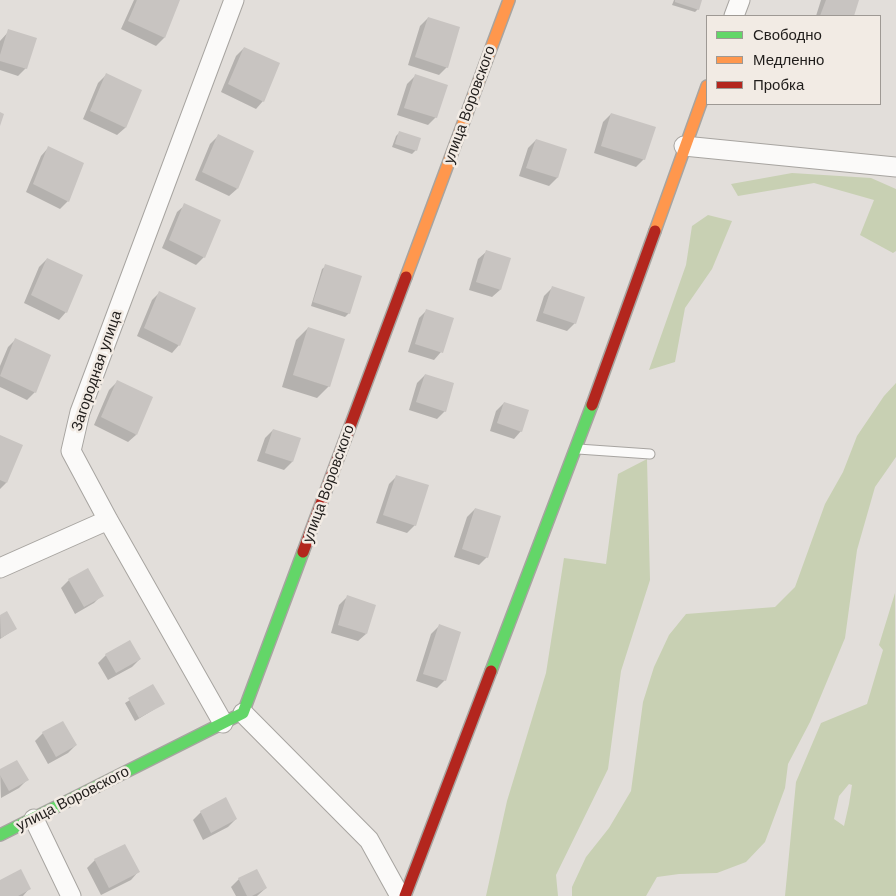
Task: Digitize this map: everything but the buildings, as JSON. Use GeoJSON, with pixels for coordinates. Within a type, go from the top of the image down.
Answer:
{"type":"FeatureCollection","features":[{"type":"Feature","properties":{"kind":"street","name":"Загородная улица"},"geometry":{"type":"LineString","coordinates":[[223,724],[71,451],[80,412],[234,0]]}},
{"type":"Feature","properties":{"kind":"street","name":"улица Воровского"},"geometry":{"type":"LineString","coordinates":[[0,835],[243,713],[509,0]]}},
{"type":"Feature","properties":{"kind":"street"},"geometry":{"type":"LineString","coordinates":[[734,15],[740,0]]}},
{"type":"Feature","properties":{"kind":"street"},"geometry":{"type":"LineString","coordinates":[[405,896],[576,448],[706,89]]}},
{"type":"Feature","properties":{"kind":"street"},"geometry":{"type":"LineString","coordinates":[[684,146],[896,167]]}},
{"type":"Feature","properties":{"kind":"street"},"geometry":{"type":"LineString","coordinates":[[0,568],[108,520]]}},
{"type":"Feature","properties":{"kind":"street"},"geometry":{"type":"LineString","coordinates":[[243,713],[369,840],[400,896]]}},
{"type":"Feature","properties":{"kind":"street"},"geometry":{"type":"LineString","coordinates":[[34,819],[71,896]]}},
{"type":"Feature","properties":{"kind":"lane"},"geometry":{"type":"LineString","coordinates":[[576,448],[650,454]]}},
{"type":"Feature","properties":{"kind":"green space"},"geometry":{"type":"Polygon","coordinates":[[[792,173],[871,178],[896,189],[896,251],[893,253],[860,235],[874,200],[814,183],[738,196],[731,184],[792,173]]]}},
{"type":"Feature","properties":{"kind":"green space"},"geometry":{"type":"Polygon","coordinates":[[[708,215],[732,221],[712,269],[685,308],[675,362],[649,370],[686,265],[692,226],[708,215]]]}},
{"type":"Feature","properties":{"kind":"green space"},"geometry":{"type":"Polygon","coordinates":[[[896,383],[896,457],[875,487],[857,550],[845,638],[810,722],[788,764],[785,788],[765,842],[746,862],[717,873],[679,874],[657,877],[646,896],[572,896],[572,887],[586,857],[609,828],[631,791],[643,702],[654,667],[669,635],[686,614],[775,607],[795,587],[825,504],[843,472],[857,436],[884,396],[896,383]]]}},
{"type":"Feature","properties":{"kind":"green space"},"geometry":{"type":"Polygon","coordinates":[[[647,459],[650,580],[621,671],[608,769],[556,875],[558,896],[486,896],[507,801],[546,673],[564,558],[606,564],[618,474],[647,459]]]}},
{"type":"Feature","properties":{"kind":"green space"},"geometry":{"type":"Polygon","coordinates":[[[895,593],[896,896],[785,896],[796,782],[821,723],[867,704],[883,650],[879,645],[895,593]],[[849,784],[839,796],[834,819],[844,826],[849,804],[852,785],[849,784]]]}},
{"type":"Feature","properties":{"kind":"traffic: fast"},"geometry":{"type":"LineString","coordinates":[[491,671],[592,405]]}},
{"type":"Feature","properties":{"kind":"traffic: fast"},"geometry":{"type":"LineString","coordinates":[[0,835],[243,713],[303,552]]}},
{"type":"Feature","properties":{"kind":"traffic: slow"},"geometry":{"type":"LineString","coordinates":[[406,277],[509,0]]}},
{"type":"Feature","properties":{"kind":"traffic: slow"},"geometry":{"type":"LineString","coordinates":[[655,231],[706,89]]}},
{"type":"Feature","properties":{"kind":"traffic: jam"},"geometry":{"type":"LineString","coordinates":[[592,405],[655,231]]}},
{"type":"Feature","properties":{"kind":"traffic: jam"},"geometry":{"type":"LineString","coordinates":[[303,552],[406,277]]}},
{"type":"Feature","properties":{"kind":"traffic: jam"},"geometry":{"type":"LineString","coordinates":[[405,896],[491,671]]}}]}
